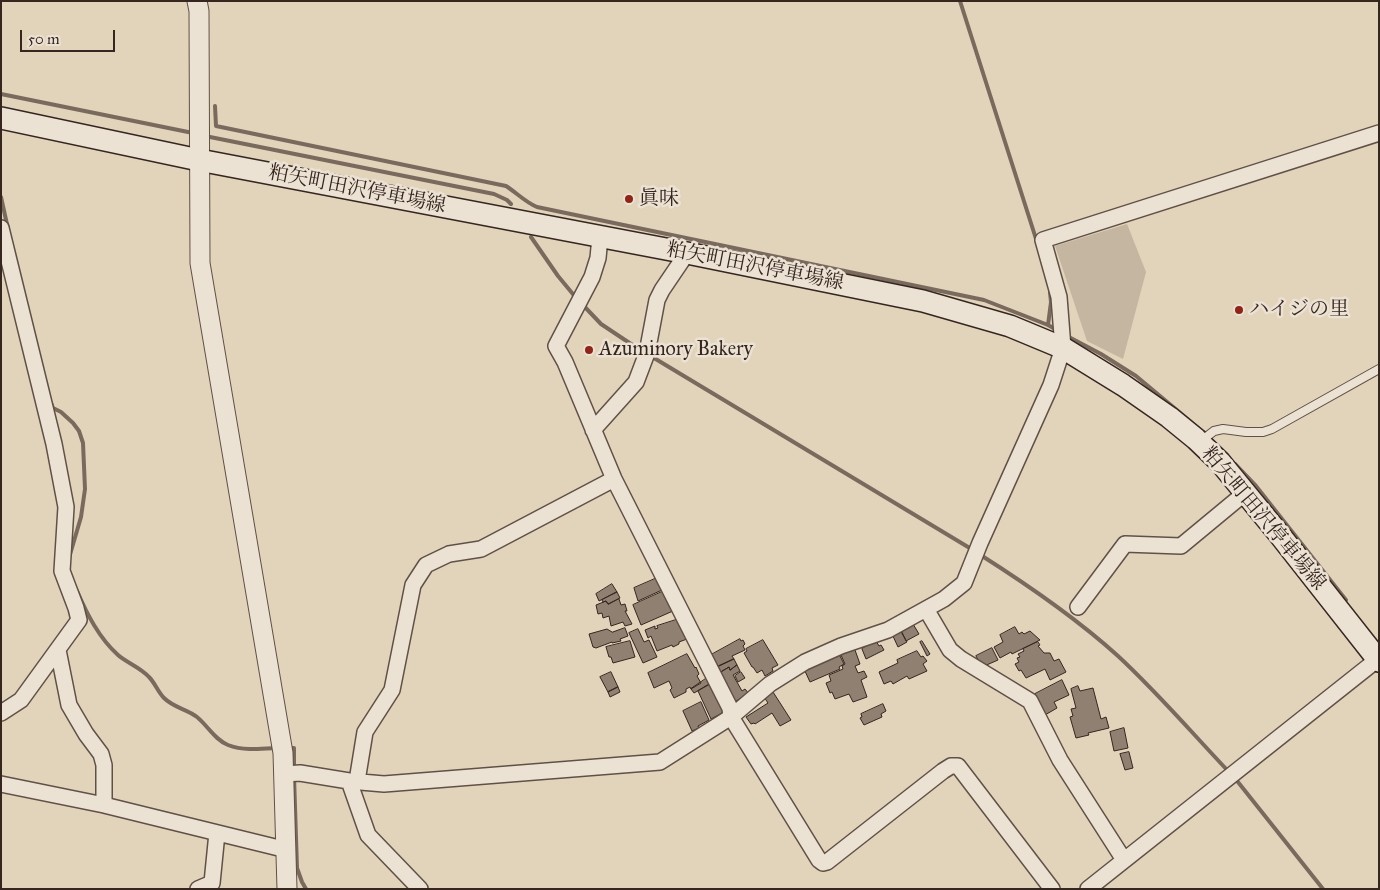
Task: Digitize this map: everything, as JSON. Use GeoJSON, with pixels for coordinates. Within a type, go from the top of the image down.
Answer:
{"type":"FeatureCollection","features":[{"type":"Feature","properties":{"kind":"main road","name":"粕矢町田沢停車場線"},"geometry":{"type":"LineString","coordinates":[[1,118],[199,153],[600,237],[923,300],[1010,326],[1062,348],[1123,385],[1169,417],[1200,443],[1220,462],[1378,659]]}},
{"type":"Feature","properties":{"kind":"street"},"geometry":{"type":"LineString","coordinates":[[197,1],[199,11],[200,263],[282,746],[291,773],[287,889]]}},
{"type":"Feature","properties":{"kind":"street"},"geometry":{"type":"LineString","coordinates":[[291,773],[384,784],[660,762],[731,717],[770,684],[805,662],[840,646],[888,630],[926,609],[957,590],[964,583],[980,543],[1051,386],[1062,348],[1059,297],[1043,240],[1379,133]]}},
{"type":"Feature","properties":{"kind":"street"},"geometry":{"type":"LineString","coordinates":[[1,228],[54,444],[66,507],[62,571],[79,620],[21,700],[1,713]]}},
{"type":"Feature","properties":{"kind":"street"},"geometry":{"type":"LineString","coordinates":[[600,237],[596,266],[556,346],[565,362],[614,479],[730,708],[731,717],[819,860],[823,863],[827,862],[943,771],[951,766],[958,766],[1052,889]]}},
{"type":"Feature","properties":{"kind":"street"},"geometry":{"type":"LineString","coordinates":[[593,430],[636,382],[644,362],[657,300],[687,253]]}},
{"type":"Feature","properties":{"kind":"street"},"geometry":{"type":"LineString","coordinates":[[420,889],[368,834],[353,781],[365,732],[392,690],[413,585],[426,565],[449,554],[481,549],[614,479]]}},
{"type":"Feature","properties":{"kind":"street"},"geometry":{"type":"LineString","coordinates":[[1078,607],[1125,544],[1181,546],[1245,493]]}},
{"type":"Feature","properties":{"kind":"street"},"geometry":{"type":"LineString","coordinates":[[926,609],[950,650],[1030,701],[1060,760],[1124,860]]}},
{"type":"Feature","properties":{"kind":"street"},"geometry":{"type":"LineString","coordinates":[[58,650],[69,705],[86,734],[101,754],[104,765],[104,805]]}},
{"type":"Feature","properties":{"kind":"street"},"geometry":{"type":"LineString","coordinates":[[1088,889],[1378,659]]}},
{"type":"Feature","properties":{"kind":"street"},"geometry":{"type":"LineString","coordinates":[[1,784],[104,805],[287,850]]}},
{"type":"Feature","properties":{"kind":"street"},"geometry":{"type":"LineString","coordinates":[[198,889],[212,883],[217,833]]}},
{"type":"Feature","properties":{"kind":"lane"},"geometry":{"type":"LineString","coordinates":[[1200,443],[1214,431],[1223,429],[1263,432],[1272,429],[1379,369]]}},
{"type":"Feature","properties":{"kind":"shaded area"},"geometry":{"type":"Polygon","coordinates":[[[1127,224],[1146,272],[1123,359],[1087,341],[1055,246],[1127,224]]]}},
{"type":"Feature","properties":{"kind":"building"},"geometry":{"type":"Polygon","coordinates":[[[657,578],[662,590],[638,601],[634,588],[657,578]]]}},
{"type":"Feature","properties":{"kind":"building"},"geometry":{"type":"Polygon","coordinates":[[[612,584],[617,592],[599,601],[596,594],[612,584]]]}},
{"type":"Feature","properties":{"kind":"building"},"geometry":{"type":"Polygon","coordinates":[[[664,591],[673,611],[641,625],[633,605],[664,591]]]}},
{"type":"Feature","properties":{"kind":"building"},"geometry":{"type":"Polygon","coordinates":[[[617,592],[620,598],[608,604],[606,601],[603,602],[602,600],[617,592]]]}},
{"type":"Feature","properties":{"kind":"building"},"geometry":{"type":"Polygon","coordinates":[[[619,599],[621,605],[625,604],[627,611],[625,611],[632,624],[625,626],[623,622],[611,626],[609,616],[603,618],[602,613],[598,614],[596,605],[606,601],[608,604],[619,599]]]}},
{"type":"Feature","properties":{"kind":"building"},"geometry":{"type":"Polygon","coordinates":[[[679,619],[687,639],[673,647],[672,645],[657,651],[651,636],[648,638],[645,630],[655,626],[655,629],[658,628],[657,626],[679,619]]]}},
{"type":"Feature","properties":{"kind":"building"},"geometry":{"type":"Polygon","coordinates":[[[913,624],[919,634],[906,641],[901,630],[913,624]]]}},
{"type":"Feature","properties":{"kind":"building"},"geometry":{"type":"Polygon","coordinates":[[[1015,627],[1019,634],[1030,631],[1040,640],[1000,658],[994,647],[1003,642],[1000,635],[1015,627]]]}},
{"type":"Feature","properties":{"kind":"building"},"geometry":{"type":"Polygon","coordinates":[[[625,628],[628,636],[620,639],[621,641],[596,648],[593,647],[589,634],[607,629],[612,632],[625,628]]]}},
{"type":"Feature","properties":{"kind":"building"},"geometry":{"type":"Polygon","coordinates":[[[638,629],[644,642],[649,640],[657,657],[643,663],[629,633],[638,629]]]}},
{"type":"Feature","properties":{"kind":"building"},"geometry":{"type":"Polygon","coordinates":[[[900,630],[907,642],[898,647],[892,634],[900,630]]]}},
{"type":"Feature","properties":{"kind":"building"},"geometry":{"type":"Polygon","coordinates":[[[740,639],[745,644],[743,646],[745,650],[732,656],[734,659],[717,667],[711,655],[740,639]]]}},
{"type":"Feature","properties":{"kind":"building"},"geometry":{"type":"Polygon","coordinates":[[[763,640],[778,665],[772,668],[773,671],[765,676],[762,670],[757,673],[744,653],[747,651],[746,649],[763,640]]]}},
{"type":"Feature","properties":{"kind":"building"},"geometry":{"type":"Polygon","coordinates":[[[630,641],[635,657],[613,663],[606,647],[630,641]]]}},
{"type":"Feature","properties":{"kind":"building"},"geometry":{"type":"Polygon","coordinates":[[[876,641],[884,650],[866,659],[862,649],[876,641]]]}},
{"type":"Feature","properties":{"kind":"building"},"geometry":{"type":"Polygon","coordinates":[[[922,641],[930,654],[927,656],[920,642],[922,641]]]}},
{"type":"Feature","properties":{"kind":"building"},"geometry":{"type":"Polygon","coordinates":[[[1038,642],[1040,645],[1038,646],[1044,653],[1050,653],[1054,661],[1059,659],[1066,672],[1050,680],[1045,669],[1026,678],[1021,670],[1019,671],[1015,664],[1019,662],[1017,658],[1020,657],[1018,654],[1024,651],[1023,649],[1038,642]]]}},
{"type":"Feature","properties":{"kind":"building"},"geometry":{"type":"Polygon","coordinates":[[[992,648],[998,660],[982,667],[976,656],[992,648]]]}},
{"type":"Feature","properties":{"kind":"building"},"geometry":{"type":"Polygon","coordinates":[[[855,650],[860,664],[855,666],[858,673],[864,671],[867,677],[861,680],[867,697],[853,702],[849,694],[835,699],[826,683],[831,681],[829,675],[843,669],[842,666],[845,664],[841,655],[855,650]]]}},
{"type":"Feature","properties":{"kind":"building"},"geometry":{"type":"Polygon","coordinates":[[[917,651],[927,661],[923,664],[927,671],[909,679],[907,676],[893,684],[891,681],[884,684],[879,672],[898,663],[897,660],[917,651]]]}},
{"type":"Feature","properties":{"kind":"building"},"geometry":{"type":"Polygon","coordinates":[[[687,654],[696,667],[699,674],[697,676],[701,683],[691,689],[690,687],[686,689],[686,692],[674,698],[670,690],[672,688],[669,681],[654,688],[648,673],[687,654]]]}},
{"type":"Feature","properties":{"kind":"building"},"geometry":{"type":"Polygon","coordinates":[[[839,654],[844,664],[839,667],[840,669],[810,682],[804,669],[839,654]]]}},
{"type":"Feature","properties":{"kind":"building"},"geometry":{"type":"Polygon","coordinates":[[[734,659],[737,665],[730,670],[729,667],[719,673],[717,667],[734,659]]]}},
{"type":"Feature","properties":{"kind":"building"},"geometry":{"type":"Polygon","coordinates":[[[737,665],[740,671],[733,675],[742,691],[745,689],[749,694],[734,702],[719,673],[729,667],[730,670],[737,665]]]}},
{"type":"Feature","properties":{"kind":"building"},"geometry":{"type":"Polygon","coordinates":[[[611,672],[618,687],[608,692],[600,677],[611,672]]]}},
{"type":"Feature","properties":{"kind":"building"},"geometry":{"type":"Polygon","coordinates":[[[741,672],[745,678],[738,682],[735,676],[741,672]]]}},
{"type":"Feature","properties":{"kind":"building"},"geometry":{"type":"Polygon","coordinates":[[[707,678],[710,684],[694,693],[691,689],[707,678]]]}},
{"type":"Feature","properties":{"kind":"building"},"geometry":{"type":"Polygon","coordinates":[[[1062,680],[1069,695],[1054,702],[1057,708],[1045,715],[1035,694],[1062,680]]]}},
{"type":"Feature","properties":{"kind":"building"},"geometry":{"type":"Polygon","coordinates":[[[710,684],[724,709],[722,713],[711,719],[698,691],[710,684]]]}},
{"type":"Feature","properties":{"kind":"building"},"geometry":{"type":"Polygon","coordinates":[[[1078,686],[1080,691],[1093,688],[1101,719],[1106,717],[1109,728],[1076,738],[1070,717],[1073,716],[1071,709],[1076,708],[1071,689],[1078,686]]]}},
{"type":"Feature","properties":{"kind":"building"},"geometry":{"type":"Polygon","coordinates":[[[618,687],[620,692],[610,697],[608,692],[618,687]]]}},
{"type":"Feature","properties":{"kind":"building"},"geometry":{"type":"Polygon","coordinates":[[[773,692],[791,720],[780,726],[772,713],[755,724],[751,724],[746,717],[768,703],[764,697],[773,692]]]}},
{"type":"Feature","properties":{"kind":"building"},"geometry":{"type":"Polygon","coordinates":[[[701,702],[709,720],[692,731],[683,711],[701,702]]]}},
{"type":"Feature","properties":{"kind":"building"},"geometry":{"type":"Polygon","coordinates":[[[883,704],[886,711],[881,714],[882,717],[864,725],[860,718],[862,717],[861,714],[883,704]]]}},
{"type":"Feature","properties":{"kind":"building"},"geometry":{"type":"Polygon","coordinates":[[[1124,728],[1128,748],[1114,751],[1110,732],[1124,728]]]}},
{"type":"Feature","properties":{"kind":"building"},"geometry":{"type":"Polygon","coordinates":[[[1129,752],[1133,768],[1125,770],[1120,754],[1129,752]]]}},
{"type":"Feature","properties":{"kind":"waterway"},"geometry":{"type":"LineString","coordinates":[[960,1],[1037,242]]}},
{"type":"Feature","properties":{"kind":"waterway"},"geometry":{"type":"LineString","coordinates":[[1,94],[193,133]]}},
{"type":"Feature","properties":{"kind":"waterway"},"geometry":{"type":"LineString","coordinates":[[215,106],[216,126],[506,186],[537,207],[984,300],[1057,330]]}},
{"type":"Feature","properties":{"kind":"waterway"},"geometry":{"type":"LineString","coordinates":[[205,136],[494,194],[511,204]]}},
{"type":"Feature","properties":{"kind":"waterway"},"geometry":{"type":"LineString","coordinates":[[1,197],[8,229]]}},
{"type":"Feature","properties":{"kind":"waterway"},"geometry":{"type":"LineString","coordinates":[[531,237],[558,276],[577,299]]}},
{"type":"Feature","properties":{"kind":"waterway"},"geometry":{"type":"LineString","coordinates":[[1048,325],[1051,302],[1050,292]]}},
{"type":"Feature","properties":{"kind":"waterway"},"geometry":{"type":"LineString","coordinates":[[582,304],[601,324],[643,352]]}},
{"type":"Feature","properties":{"kind":"waterway"},"geometry":{"type":"LineString","coordinates":[[1065,335],[1101,354],[1136,376],[1208,436]]}},
{"type":"Feature","properties":{"kind":"waterway"},"geometry":{"type":"LineString","coordinates":[[649,355],[973,550]]}},
{"type":"Feature","properties":{"kind":"waterway"},"geometry":{"type":"LineString","coordinates":[[51,403],[53,408],[61,412],[73,423],[79,431],[83,443],[85,489],[81,517],[69,558]]}},
{"type":"Feature","properties":{"kind":"waterway"},"geometry":{"type":"LineString","coordinates":[[1235,464],[1256,486],[1346,600]]}},
{"type":"Feature","properties":{"kind":"waterway"},"geometry":{"type":"LineString","coordinates":[[979,554],[1051,602],[1102,642],[1147,684],[1229,772]]}},
{"type":"Feature","properties":{"kind":"waterway"},"geometry":{"type":"LineString","coordinates":[[77,591],[89,617],[105,641],[118,655],[151,679],[162,696],[168,701],[197,717],[215,736],[228,745],[246,749],[277,748]]}},
{"type":"Feature","properties":{"kind":"waterway"},"geometry":{"type":"LineString","coordinates":[[289,748],[294,748],[294,769]]}},
{"type":"Feature","properties":{"kind":"waterway"},"geometry":{"type":"LineString","coordinates":[[294,776],[297,868],[306,889]]}},
{"type":"Feature","properties":{"kind":"waterway"},"geometry":{"type":"LineString","coordinates":[[1234,777],[1323,889]]}},
{"type":"Feature","properties":{"kind":"place","name":"眞味"},"geometry":{"type":"Point","coordinates":[629,199]}},
{"type":"Feature","properties":{"kind":"place","name":"ハイジの里"},"geometry":{"type":"Point","coordinates":[1239,310]}},
{"type":"Feature","properties":{"kind":"place","name":"Azuminory Bakery"},"geometry":{"type":"Point","coordinates":[589,350]}}]}
